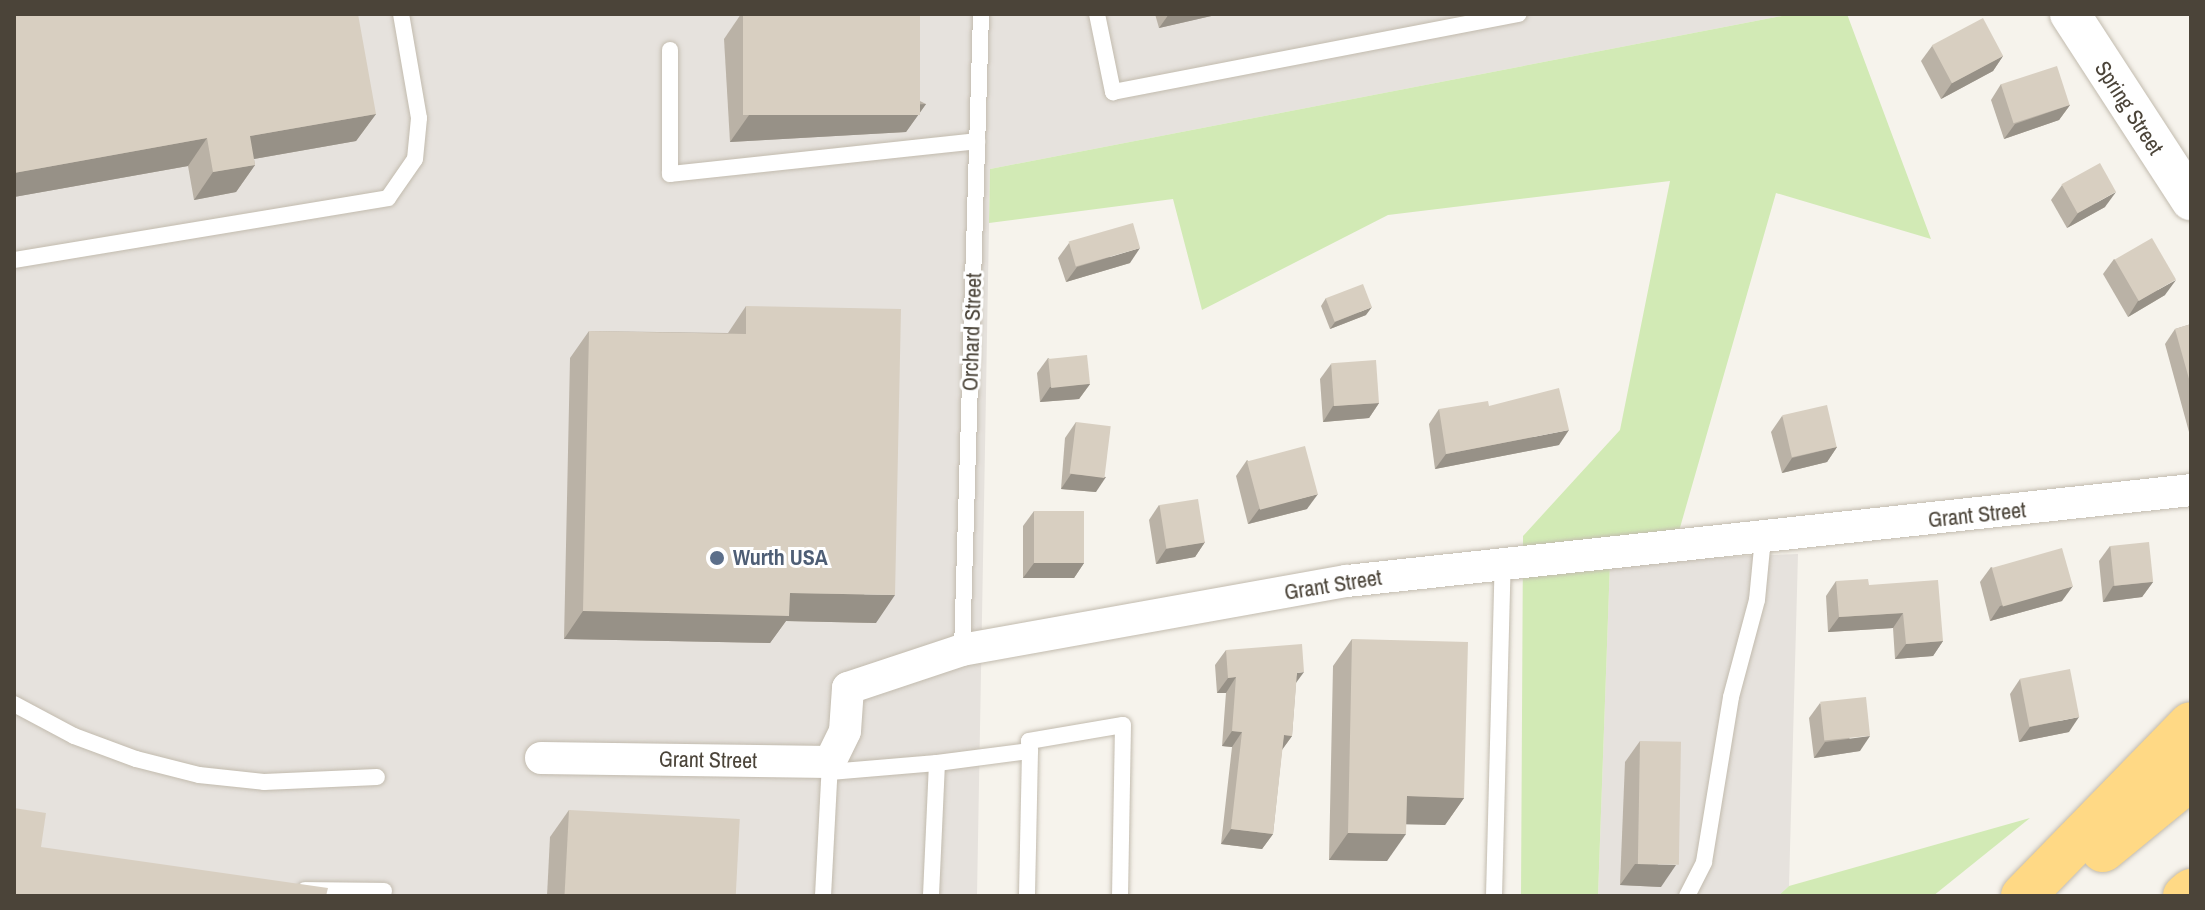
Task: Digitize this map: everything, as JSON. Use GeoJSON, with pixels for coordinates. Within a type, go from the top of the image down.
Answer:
{"type":"FeatureCollection","features":[{"type":"Feature","properties":{"kind":"highway"},"geometry":{"type":"LineString","coordinates":[[2023,896],[2191,724]]}},
{"type":"Feature","properties":{"kind":"highway"},"geometry":{"type":"LineString","coordinates":[[2046,896],[2191,778]]}},
{"type":"Feature","properties":{"kind":"highway"},"geometry":{"type":"LineString","coordinates":[[2185,896],[2191,891]]}},
{"type":"Feature","properties":{"kind":"street","name":"Spring Street"},"geometry":{"type":"LineString","coordinates":[[2070,14],[2191,200]]}},
{"type":"Feature","properties":{"kind":"street","name":"Grant Street"},"geometry":{"type":"LineString","coordinates":[[541,758],[830,767],[845,731],[848,688],[962,650],[1347,581],[2191,490]]}},
{"type":"Feature","properties":{"kind":"lane"},"geometry":{"type":"LineString","coordinates":[[14,260],[388,198],[415,159],[419,118],[401,14]]}},
{"type":"Feature","properties":{"kind":"lane","name":"Orchard Street"},"geometry":{"type":"LineString","coordinates":[[962,650],[981,14]]}},
{"type":"Feature","properties":{"kind":"lane"},"geometry":{"type":"LineString","coordinates":[[1097,14],[1113,92],[1519,14]]}},
{"type":"Feature","properties":{"kind":"lane"},"geometry":{"type":"LineString","coordinates":[[670,50],[670,174],[977,141]]}},
{"type":"Feature","properties":{"kind":"lane"},"geometry":{"type":"LineString","coordinates":[[1687,896],[1704,862],[1731,697],[1757,600],[1763,538]]}},
{"type":"Feature","properties":{"kind":"lane"},"geometry":{"type":"LineString","coordinates":[[1494,896],[1503,563]]}},
{"type":"Feature","properties":{"kind":"lane"},"geometry":{"type":"LineString","coordinates":[[14,704],[74,736],[199,775],[264,782],[377,777]]}},
{"type":"Feature","properties":{"kind":"lane"},"geometry":{"type":"LineString","coordinates":[[1027,896],[1029,741],[1123,725],[1120,896]]}},
{"type":"Feature","properties":{"kind":"lane"},"geometry":{"type":"LineString","coordinates":[[823,896],[830,767],[937,763],[1030,751]]}},
{"type":"Feature","properties":{"kind":"lane"},"geometry":{"type":"LineString","coordinates":[[931,896],[937,763]]}},
{"type":"Feature","properties":{"kind":"lane"},"geometry":{"type":"LineString","coordinates":[[283,889],[384,891]]}},
{"type":"Feature","properties":{"kind":"shaded area"},"geometry":{"type":"Polygon","coordinates":[[[14,14],[1792,14],[990,169],[977,896],[14,896],[14,14]]]}},
{"type":"Feature","properties":{"kind":"shaded area"},"geometry":{"type":"Polygon","coordinates":[[[1798,554],[1789,886],[1778,896],[1598,896],[1610,562],[1798,554]]]}},
{"type":"Feature","properties":{"kind":"green space"},"geometry":{"type":"Polygon","coordinates":[[[1792,14],[1847,14],[1931,239],[1776,193],[1671,559],[1610,562],[1598,896],[1521,896],[1523,536],[1620,430],[1670,181],[1388,215],[1202,310],[1173,199],[989,223],[990,169],[1792,14]]]}},
{"type":"Feature","properties":{"kind":"green space"},"geometry":{"type":"Polygon","coordinates":[[[2030,818],[1933,896],[1778,896],[1789,886],[2030,818]]]}},
{"type":"Feature","properties":{"kind":"building"},"geometry":{"type":"Polygon","coordinates":[[[14,14],[358,14],[376,114],[250,136],[255,165],[213,172],[207,138],[14,173],[14,14]]]}},
{"type":"Feature","properties":{"kind":"building"},"geometry":{"type":"Polygon","coordinates":[[[743,14],[920,14],[920,115],[743,115],[743,14]]]}},
{"type":"Feature","properties":{"kind":"building"},"geometry":{"type":"Polygon","coordinates":[[[1983,18],[2003,56],[1952,83],[1932,45],[1983,18]]]}},
{"type":"Feature","properties":{"kind":"building"},"geometry":{"type":"Polygon","coordinates":[[[2057,66],[2070,105],[2014,123],[2001,84],[2057,66]]]}},
{"type":"Feature","properties":{"kind":"building"},"geometry":{"type":"Polygon","coordinates":[[[2100,163],[2116,192],[2078,213],[2062,184],[2100,163]]]}},
{"type":"Feature","properties":{"kind":"building"},"geometry":{"type":"Polygon","coordinates":[[[1133,223],[1140,248],[1076,266],[1069,241],[1133,223]]]}},
{"type":"Feature","properties":{"kind":"building"},"geometry":{"type":"Polygon","coordinates":[[[2152,238],[2176,280],[2139,301],[2115,260],[2152,238]]]}},
{"type":"Feature","properties":{"kind":"building"},"geometry":{"type":"Polygon","coordinates":[[[1363,284],[1372,307],[1335,322],[1326,298],[1363,284]]]}},
{"type":"Feature","properties":{"kind":"building"},"geometry":{"type":"Polygon","coordinates":[[[746,306],[901,309],[895,595],[790,593],[789,616],[583,611],[589,331],[746,334],[746,306]]]}},
{"type":"Feature","properties":{"kind":"building"},"geometry":{"type":"Polygon","coordinates":[[[2191,324],[2191,386],[2175,329],[2191,324]]]}},
{"type":"Feature","properties":{"kind":"building"},"geometry":{"type":"Polygon","coordinates":[[[1087,355],[1090,384],[1051,388],[1048,359],[1087,355]]]}},
{"type":"Feature","properties":{"kind":"building"},"geometry":{"type":"Polygon","coordinates":[[[1376,360],[1379,403],[1334,406],[1331,363],[1376,360]]]}},
{"type":"Feature","properties":{"kind":"building"},"geometry":{"type":"Polygon","coordinates":[[[1559,388],[1569,430],[1446,454],[1439,409],[1488,401],[1489,406],[1559,388]]]}},
{"type":"Feature","properties":{"kind":"building"},"geometry":{"type":"Polygon","coordinates":[[[1827,405],[1837,447],[1792,457],[1782,415],[1827,405]]]}},
{"type":"Feature","properties":{"kind":"building"},"geometry":{"type":"Polygon","coordinates":[[[1076,422],[1111,426],[1104,478],[1070,474],[1076,422]]]}},
{"type":"Feature","properties":{"kind":"building"},"geometry":{"type":"Polygon","coordinates":[[[1305,446],[1318,494],[1260,510],[1247,462],[1305,446]]]}},
{"type":"Feature","properties":{"kind":"building"},"geometry":{"type":"Polygon","coordinates":[[[1198,499],[1205,542],[1166,549],[1159,505],[1198,499]]]}},
{"type":"Feature","properties":{"kind":"building"},"geometry":{"type":"Polygon","coordinates":[[[1034,511],[1084,511],[1084,563],[1034,563],[1034,511]]]}},
{"type":"Feature","properties":{"kind":"building"},"geometry":{"type":"Polygon","coordinates":[[[2149,542],[2153,582],[2114,586],[2110,546],[2149,542]]]}},
{"type":"Feature","properties":{"kind":"building"},"geometry":{"type":"Polygon","coordinates":[[[2062,548],[2073,586],[2003,607],[1992,568],[2062,548]]]}},
{"type":"Feature","properties":{"kind":"building"},"geometry":{"type":"Polygon","coordinates":[[[1868,579],[1869,585],[1938,580],[1943,641],[1906,644],[1903,613],[1839,617],[1836,581],[1868,579]]]}},
{"type":"Feature","properties":{"kind":"building"},"geometry":{"type":"Polygon","coordinates":[[[1352,639],[1468,642],[1464,798],[1407,796],[1406,834],[1348,833],[1352,639]]]}},
{"type":"Feature","properties":{"kind":"building"},"geometry":{"type":"Polygon","coordinates":[[[1302,644],[1304,672],[1297,673],[1292,736],[1284,735],[1273,834],[1231,829],[1242,732],[1232,731],[1236,677],[1228,678],[1226,650],[1302,644]]]}},
{"type":"Feature","properties":{"kind":"building"},"geometry":{"type":"Polygon","coordinates":[[[2070,669],[2079,717],[2029,727],[2020,679],[2070,669]]]}},
{"type":"Feature","properties":{"kind":"building"},"geometry":{"type":"Polygon","coordinates":[[[1866,697],[1870,736],[1824,741],[1820,702],[1866,697]]]}},
{"type":"Feature","properties":{"kind":"building"},"geometry":{"type":"Polygon","coordinates":[[[1640,741],[1681,742],[1679,865],[1638,864],[1640,741]]]}},
{"type":"Feature","properties":{"kind":"building"},"geometry":{"type":"Polygon","coordinates":[[[14,808],[46,813],[41,847],[328,888],[326,896],[14,896],[14,808]]]}},
{"type":"Feature","properties":{"kind":"building"},"geometry":{"type":"Polygon","coordinates":[[[569,810],[740,819],[736,896],[564,896],[569,810]]]}},
{"type":"Feature","properties":{"kind":"place","name":"Wurth USA"},"geometry":{"type":"Point","coordinates":[717,558]}}]}
